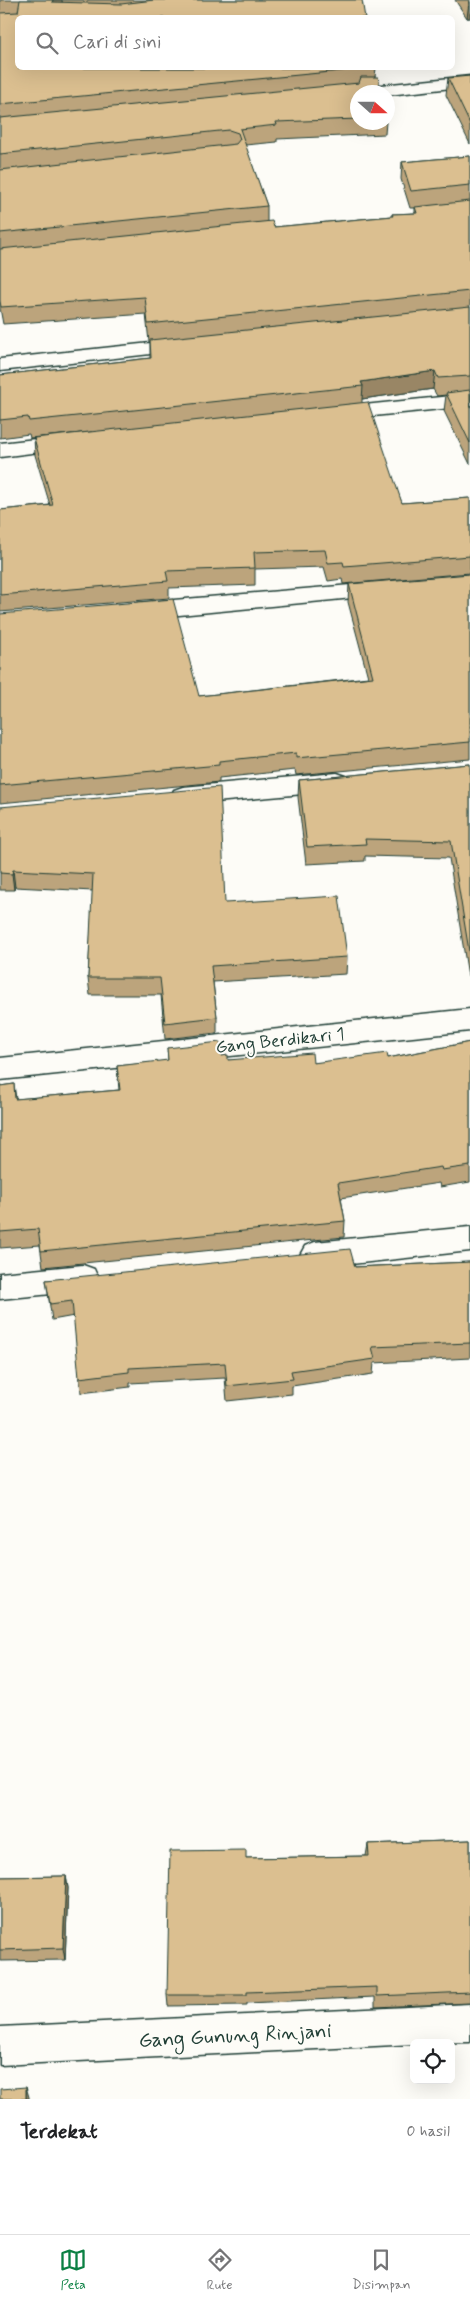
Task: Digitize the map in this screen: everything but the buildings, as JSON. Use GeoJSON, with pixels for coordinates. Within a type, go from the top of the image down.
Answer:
{"type":"FeatureCollection","features":[{"type":"Feature","properties":{"kind":"street"},"geometry":{"type":"LineString","coordinates":[[323,96],[470,81]]}},
{"type":"Feature","properties":{"kind":"street"},"geometry":{"type":"LineString","coordinates":[[0,365],[206,344]]}},
{"type":"Feature","properties":{"kind":"street"},"geometry":{"type":"LineString","coordinates":[[313,417],[470,400]]}},
{"type":"Feature","properties":{"kind":"street"},"geometry":{"type":"LineString","coordinates":[[0,450],[88,440]]}},
{"type":"Feature","properties":{"kind":"street"},"geometry":{"type":"LineString","coordinates":[[118,612],[411,587]]}},
{"type":"Feature","properties":{"kind":"street"},"geometry":{"type":"LineString","coordinates":[[157,799],[362,780]]}},
{"type":"Feature","properties":{"kind":"street","name":"Gang Berdikari 1"},"geometry":{"type":"LineString","coordinates":[[0,1069],[470,1020]]}},
{"type":"Feature","properties":{"kind":"street"},"geometry":{"type":"LineString","coordinates":[[284,1258],[470,1240]]}},
{"type":"Feature","properties":{"kind":"street"},"geometry":{"type":"LineString","coordinates":[[0,1286],[108,1276]]}},
{"type":"Feature","properties":{"kind":"street","name":"Gang Gunung Rinjani"},"geometry":{"type":"LineString","coordinates":[[0,2046],[470,2023]]}}]}
